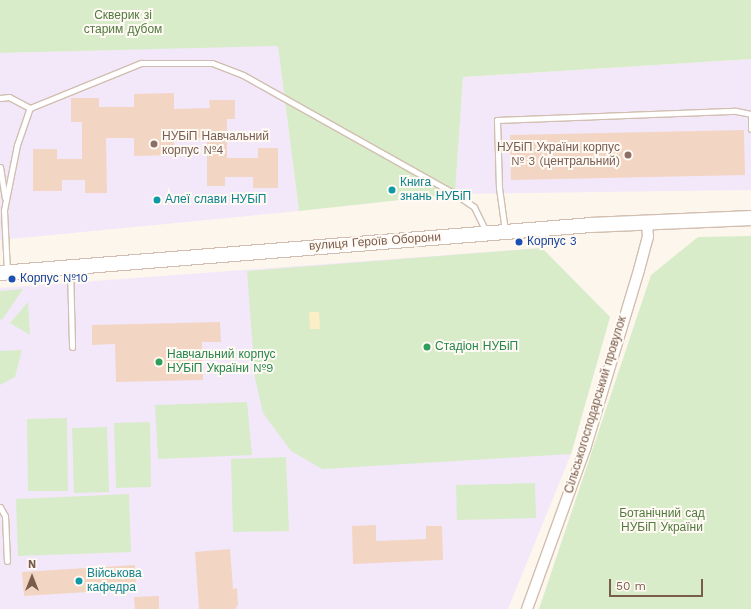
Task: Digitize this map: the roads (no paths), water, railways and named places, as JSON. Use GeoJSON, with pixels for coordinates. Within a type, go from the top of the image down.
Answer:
{"type":"FeatureCollection","features":[{"type":"Feature","properties":{"kind":"street","name":"вулиця Героїв Оборони"},"geometry":{"type":"LineString","coordinates":[[3,273],[486,233],[647,222],[751,218]]}},
{"type":"Feature","properties":{"kind":"street","name":"Сільськогосподарський провулок"},"geometry":{"type":"LineString","coordinates":[[527,609],[584,449],[639,270],[648,237],[647,222]]}},
{"type":"Feature","properties":{"kind":"lane"},"geometry":{"type":"LineString","coordinates":[[5,202],[17,145],[30,108],[141,63],[212,63],[244,75],[455,194],[474,207],[486,233]]}},
{"type":"Feature","properties":{"kind":"lane"},"geometry":{"type":"LineString","coordinates":[[0,98],[9,97],[30,108]]}},
{"type":"Feature","properties":{"kind":"lane"},"geometry":{"type":"LineString","coordinates":[[504,232],[498,188],[497,120],[736,111],[751,114],[751,128]]}},
{"type":"Feature","properties":{"kind":"lane"},"geometry":{"type":"LineString","coordinates":[[0,167],[5,202],[3,273]]}},
{"type":"Feature","properties":{"kind":"lane"},"geometry":{"type":"LineString","coordinates":[[70,267],[72,347]]}},
{"type":"Feature","properties":{"kind":"lane"},"geometry":{"type":"LineString","coordinates":[[0,507],[5,516],[7,561]]}},
{"type":"Feature","properties":{"kind":"place","name":"НУБіП Навчальний корпус №4"},"geometry":{"type":"Point","coordinates":[154,144]}},
{"type":"Feature","properties":{"kind":"place","name":"НУБіП України корпус № 3 (центральний)"},"geometry":{"type":"Point","coordinates":[628,155]}},
{"type":"Feature","properties":{"kind":"place","name":"Книга знань НУБіП"},"geometry":{"type":"Point","coordinates":[392,190]}},
{"type":"Feature","properties":{"kind":"place","name":"Алеї слави НУБіП"},"geometry":{"type":"Point","coordinates":[157,200]}},
{"type":"Feature","properties":{"kind":"place","name":"Корпус 3"},"geometry":{"type":"Point","coordinates":[519,242]}},
{"type":"Feature","properties":{"kind":"place","name":"Корпус №10"},"geometry":{"type":"Point","coordinates":[12,279]}},
{"type":"Feature","properties":{"kind":"place","name":"Стадіон НУБіП"},"geometry":{"type":"Point","coordinates":[427,347]}},
{"type":"Feature","properties":{"kind":"place","name":"Навчальний корпус НУБіП України №9"},"geometry":{"type":"Point","coordinates":[159,362]}},
{"type":"Feature","properties":{"kind":"place","name":"Військова кафедра"},"geometry":{"type":"Point","coordinates":[79,581]}},
{"type":"Feature","properties":{"kind":"park label","name":"Скверик зі старим дубом"},"geometry":{"type":"Point","coordinates":[123,23]}},
{"type":"Feature","properties":{"kind":"park label","name":"Ботанічний сад НУБіП України"},"geometry":{"type":"Point","coordinates":[662,521]}}]}
